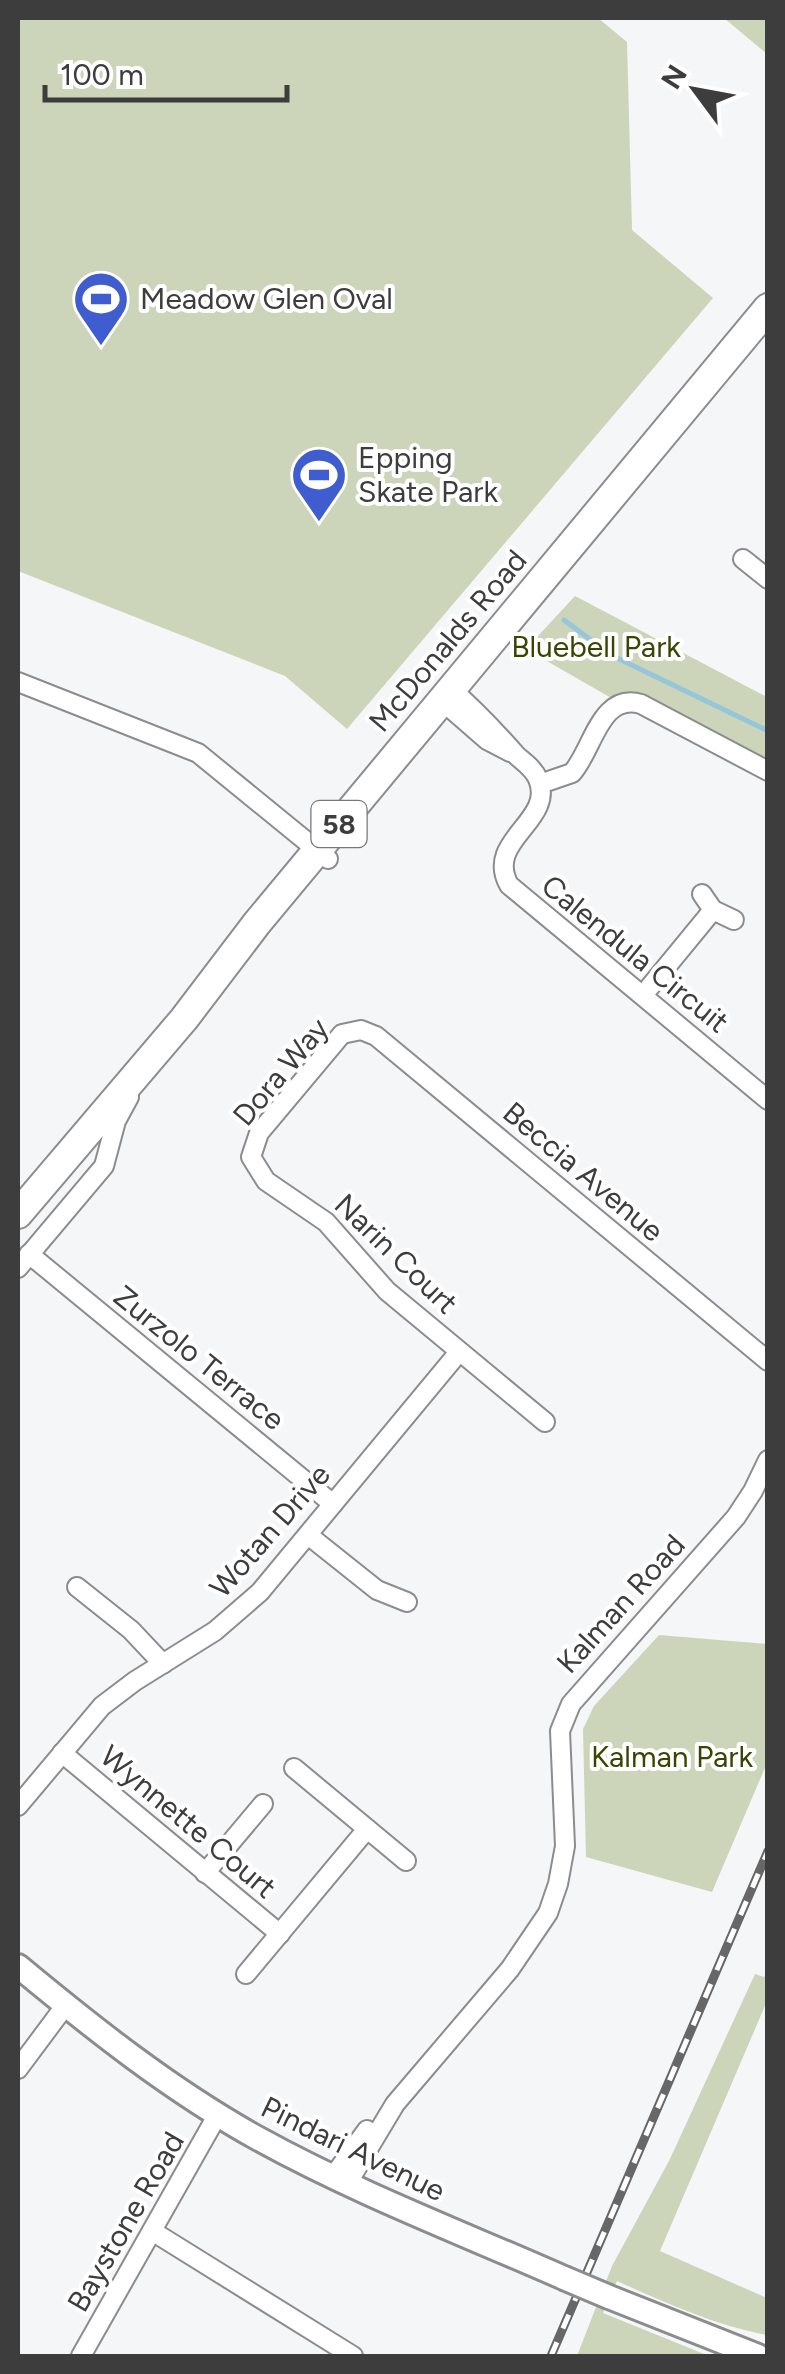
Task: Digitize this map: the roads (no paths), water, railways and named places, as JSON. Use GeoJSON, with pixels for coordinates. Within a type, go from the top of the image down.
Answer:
{"type":"FeatureCollection","features":[{"type":"Feature","properties":{"kind":"main road","name":"McDonalds Road"},"geometry":{"type":"LineString","coordinates":[[18,1214],[323,855],[768,308]]}},
{"type":"Feature","properties":{"kind":"main road","name":"McDonalds Road"},"geometry":{"type":"LineString","coordinates":[[452,699],[768,334]]}},
{"type":"Feature","properties":{"kind":"street"},"geometry":{"type":"LineString","coordinates":[[744,559],[768,579]]}},
{"type":"Feature","properties":{"kind":"street"},"geometry":{"type":"LineString","coordinates":[[18,682],[198,753],[323,855]]}},
{"type":"Feature","properties":{"kind":"street"},"geometry":{"type":"LineString","coordinates":[[452,699],[497,730],[540,784],[572,774],[610,710],[626,702],[641,704],[768,771]]}},
{"type":"Feature","properties":{"kind":"street","name":"Calendula Circuit"},"geometry":{"type":"LineString","coordinates":[[540,784],[536,810],[506,850],[506,879],[515,891],[768,1100]]}},
{"type":"Feature","properties":{"kind":"street"},"geometry":{"type":"LineString","coordinates":[[644,994],[708,902],[734,920]]}},
{"type":"Feature","properties":{"kind":"street","name":"Dora Way"},"geometry":{"type":"LineString","coordinates":[[252,1157],[259,1133],[338,1038],[360,1030]]}},
{"type":"Feature","properties":{"kind":"street","name":"Beccia Avenue"},"geometry":{"type":"LineString","coordinates":[[360,1030],[376,1036],[768,1361]]}},
{"type":"Feature","properties":{"kind":"street","name":"McDonalds Road"},"geometry":{"type":"LineString","coordinates":[[23,1261],[104,1166],[116,1121],[164,1042]]}},
{"type":"Feature","properties":{"kind":"street","name":"Narin Court"},"geometry":{"type":"LineString","coordinates":[[252,1157],[266,1181],[326,1222],[373,1278],[545,1422]]}},
{"type":"Feature","properties":{"kind":"street","name":"Zurzolo Terrace"},"geometry":{"type":"LineString","coordinates":[[23,1261],[333,1504]]}},
{"type":"Feature","properties":{"kind":"street","name":"Wotan Drive"},"geometry":{"type":"LineString","coordinates":[[18,1806],[102,1706],[246,1606],[459,1352]]}},
{"type":"Feature","properties":{"kind":"street","name":"Kalman Road"},"geometry":{"type":"LineString","coordinates":[[340,2181],[360,2138],[395,2104],[528,1947],[553,1902],[565,1846],[560,1731],[570,1704],[746,1504],[768,1460]]}},
{"type":"Feature","properties":{"kind":"street"},"geometry":{"type":"LineString","coordinates":[[308,1535],[377,1590],[407,1602]]}},
{"type":"Feature","properties":{"kind":"street"},"geometry":{"type":"LineString","coordinates":[[77,1586],[131,1630],[164,1664]]}},
{"type":"Feature","properties":{"kind":"street","name":"Wynnette Court"},"geometry":{"type":"LineString","coordinates":[[62,1753],[280,1934]]}},
{"type":"Feature","properties":{"kind":"street"},"geometry":{"type":"LineString","coordinates":[[294,1768],[406,1860]]}},
{"type":"Feature","properties":{"kind":"street"},"geometry":{"type":"LineString","coordinates":[[205,1873],[263,1804]]}},
{"type":"Feature","properties":{"kind":"street","name":"Wynnette Court"},"geometry":{"type":"LineString","coordinates":[[246,1974],[368,1829]]}},
{"type":"Feature","properties":{"kind":"street","name":"Pindari Avenue"},"geometry":{"type":"LineString","coordinates":[[18,1966],[146,2067],[218,2114],[340,2181],[610,2298],[758,2356]]}},
{"type":"Feature","properties":{"kind":"street"},"geometry":{"type":"LineString","coordinates":[[18,2070],[65,2006]]}},
{"type":"Feature","properties":{"kind":"street","name":"Baystone Road"},"geometry":{"type":"LineString","coordinates":[[80,2356],[218,2114]]}},
{"type":"Feature","properties":{"kind":"street"},"geometry":{"type":"LineString","coordinates":[[152,2231],[353,2356]]}},
{"type":"Feature","properties":{"kind":"street","name":"Pindari Avenue"},"geometry":{"type":"LineString","coordinates":[[694,2332],[768,2348]]}},
{"type":"Feature","properties":{"kind":"waterway"},"geometry":{"type":"LineString","coordinates":[[564,620],[611,655],[768,731]]}},
{"type":"Feature","properties":{"kind":"railway"},"geometry":{"type":"LineString","coordinates":[[551,2356],[768,1851]]}},
{"type":"Feature","properties":{"kind":"place","name":"Meadow Glen Oval"},"geometry":{"type":"Point","coordinates":[101,348]}},
{"type":"Feature","properties":{"kind":"place","name":"Epping Skate Park"},"geometry":{"type":"Point","coordinates":[319,524]}},
{"type":"Feature","properties":{"kind":"park label","name":"Bluebell Park"},"geometry":{"type":"Point","coordinates":[596,647]}},
{"type":"Feature","properties":{"kind":"park label","name":"Kalman Park"},"geometry":{"type":"Point","coordinates":[672,1757]}}]}
